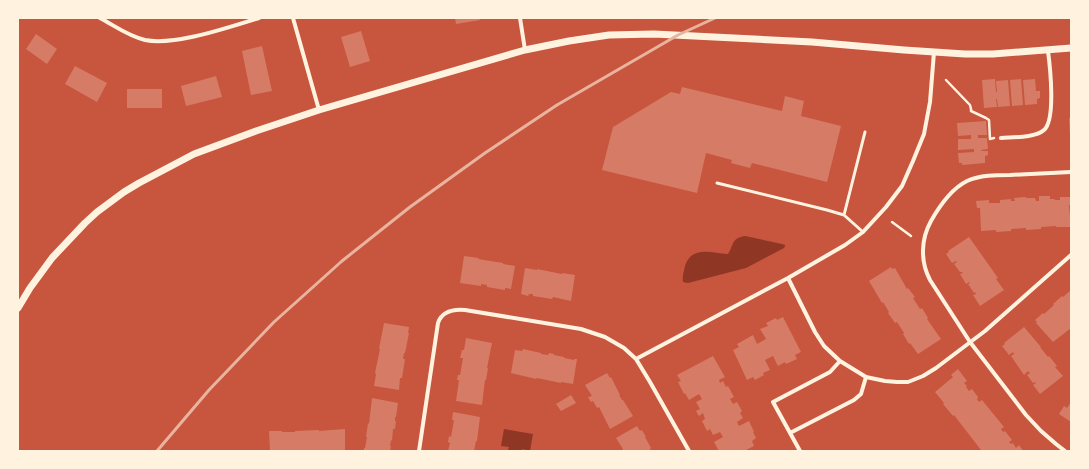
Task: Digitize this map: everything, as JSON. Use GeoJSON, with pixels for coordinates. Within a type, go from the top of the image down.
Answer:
{"type":"FeatureCollection","features":[{"type":"Feature","properties":{"kind":"street"},"geometry":{"type":"LineString","coordinates":[[100,18],[129,35],[145,40],[158,41],[186,38],[259,18]]}},
{"type":"Feature","properties":{"kind":"street"},"geometry":{"type":"LineString","coordinates":[[293,18],[319,110]]}},
{"type":"Feature","properties":{"kind":"street"},"geometry":{"type":"LineString","coordinates":[[520,18],[525,50]]}},
{"type":"Feature","properties":{"kind":"street"},"geometry":{"type":"LineString","coordinates":[[18,308],[30,288],[56,253],[97,212],[139,183],[194,154],[319,110],[525,50],[608,35],[654,34],[812,42],[934,52],[993,54],[1048,51],[1071,48]]}},
{"type":"Feature","properties":{"kind":"street"},"geometry":{"type":"LineString","coordinates":[[1001,138],[1034,135],[1044,131],[1048,125],[1051,98],[1048,51]]}},
{"type":"Feature","properties":{"kind":"street"},"geometry":{"type":"LineString","coordinates":[[636,360],[788,278],[845,245],[863,232],[886,208],[902,186],[924,134],[930,102],[934,52]]}},
{"type":"Feature","properties":{"kind":"street"},"geometry":{"type":"LineString","coordinates":[[1065,451],[1041,431],[1030,419],[970,342],[930,280],[923,260],[924,240],[928,226],[951,192],[960,184],[986,176],[1071,172]]}},
{"type":"Feature","properties":{"kind":"street"},"geometry":{"type":"LineString","coordinates":[[788,278],[799,302],[824,346],[840,362],[866,377],[885,381],[908,382],[923,376],[936,368],[997,321],[1071,255]]}},
{"type":"Feature","properties":{"kind":"street"},"geometry":{"type":"LineString","coordinates":[[419,451],[438,323],[446,312],[458,309],[581,329],[605,337],[624,348],[636,360],[650,382],[689,451]]}},
{"type":"Feature","properties":{"kind":"street"},"geometry":{"type":"LineString","coordinates":[[800,451],[773,402],[830,372],[840,362]]}},
{"type":"Feature","properties":{"kind":"street"},"geometry":{"type":"LineString","coordinates":[[790,434],[854,400],[861,394],[866,377]]}},
{"type":"Feature","properties":{"kind":"lane"},"geometry":{"type":"LineString","coordinates":[[844,215],[864,132]]}},
{"type":"Feature","properties":{"kind":"lane"},"geometry":{"type":"LineString","coordinates":[[717,183],[844,215],[863,232]]}},
{"type":"Feature","properties":{"kind":"path"},"geometry":{"type":"LineString","coordinates":[[946,80],[970,105],[971,111],[989,120],[990,139],[1001,138]]}},
{"type":"Feature","properties":{"kind":"path"},"geometry":{"type":"LineString","coordinates":[[892,222],[911,236]]}},
{"type":"Feature","properties":{"kind":"shaded area"},"geometry":{"type":"Polygon","coordinates":[[[745,236],[782,244],[785,246],[784,248],[746,268],[688,283],[683,282],[685,266],[688,259],[692,255],[703,252],[728,254],[735,240],[745,236]]]}},
{"type":"Feature","properties":{"kind":"shaded area"},"geometry":{"type":"Polygon","coordinates":[[[504,429],[533,434],[530,451],[522,449],[522,451],[508,450],[509,447],[501,446],[504,429]]]}},
{"type":"Feature","properties":{"kind":"building"},"geometry":{"type":"Polygon","coordinates":[[[455,18],[479,18],[480,20],[456,24],[455,18]]]}},
{"type":"Feature","properties":{"kind":"building"},"geometry":{"type":"Polygon","coordinates":[[[361,31],[370,61],[350,67],[341,37],[361,31]]]}},
{"type":"Feature","properties":{"kind":"building"},"geometry":{"type":"Polygon","coordinates":[[[36,34],[57,49],[47,64],[26,49],[36,34]]]}},
{"type":"Feature","properties":{"kind":"building"},"geometry":{"type":"Polygon","coordinates":[[[262,46],[272,91],[251,95],[242,51],[262,46]]]}},
{"type":"Feature","properties":{"kind":"building"},"geometry":{"type":"Polygon","coordinates":[[[75,66],[107,83],[97,102],[65,84],[75,66]]]}},
{"type":"Feature","properties":{"kind":"building"},"geometry":{"type":"Polygon","coordinates":[[[216,76],[222,97],[186,106],[181,86],[216,76]]]}},
{"type":"Feature","properties":{"kind":"building"},"geometry":{"type":"Polygon","coordinates":[[[995,79],[996,92],[996,81],[1008,80],[1010,106],[998,107],[996,99],[997,107],[984,108],[982,80],[995,79]]]}},
{"type":"Feature","properties":{"kind":"building"},"geometry":{"type":"Polygon","coordinates":[[[1021,79],[1023,105],[1012,106],[1010,80],[1021,79]]]}},
{"type":"Feature","properties":{"kind":"building"},"geometry":{"type":"Polygon","coordinates":[[[1035,79],[1036,91],[1040,91],[1040,98],[1037,99],[1037,104],[1025,105],[1023,80],[1035,79]]]}},
{"type":"Feature","properties":{"kind":"building"},"geometry":{"type":"Polygon","coordinates":[[[682,87],[782,111],[785,96],[804,101],[801,116],[841,126],[827,182],[752,163],[750,168],[731,163],[732,160],[706,153],[697,193],[602,170],[613,127],[671,92],[680,94],[682,87]]]}},
{"type":"Feature","properties":{"kind":"building"},"geometry":{"type":"Polygon","coordinates":[[[127,89],[162,89],[162,108],[127,108],[127,89]]]}},
{"type":"Feature","properties":{"kind":"building"},"geometry":{"type":"Polygon","coordinates":[[[1069,118],[1071,118],[1071,136],[1070,136],[1069,118]]]}},
{"type":"Feature","properties":{"kind":"building"},"geometry":{"type":"Polygon","coordinates":[[[986,121],[987,135],[978,135],[978,138],[987,138],[988,149],[981,150],[988,151],[988,155],[985,156],[985,163],[962,165],[962,163],[959,163],[958,153],[974,152],[974,149],[958,150],[958,139],[971,139],[971,135],[958,136],[957,123],[986,121]]]}},
{"type":"Feature","properties":{"kind":"building"},"geometry":{"type":"Polygon","coordinates":[[[1039,196],[1050,196],[1050,199],[1055,200],[1060,200],[1060,197],[1071,197],[1071,205],[1069,205],[1071,227],[1041,227],[1041,229],[1026,230],[1026,228],[1011,229],[1011,231],[996,232],[996,230],[981,231],[980,208],[977,208],[976,201],[989,200],[989,203],[1000,203],[1000,200],[1011,199],[1011,201],[1015,201],[1014,198],[1026,197],[1035,198],[1036,201],[1039,201],[1039,196]]]}},
{"type":"Feature","properties":{"kind":"building"},"geometry":{"type":"Polygon","coordinates":[[[969,237],[998,278],[996,279],[1004,290],[980,306],[973,295],[976,294],[975,292],[974,293],[968,284],[970,283],[969,282],[966,284],[960,274],[963,273],[960,272],[954,264],[957,262],[952,263],[946,254],[949,252],[948,251],[969,237]]]}},
{"type":"Feature","properties":{"kind":"building"},"geometry":{"type":"Polygon","coordinates":[[[464,256],[515,266],[511,289],[505,288],[505,290],[487,287],[487,285],[481,284],[481,286],[460,283],[464,256]]]}},
{"type":"Feature","properties":{"kind":"building"},"geometry":{"type":"Polygon","coordinates":[[[891,267],[892,269],[895,268],[907,289],[908,288],[915,297],[913,298],[920,309],[922,308],[928,318],[927,319],[941,339],[918,354],[910,343],[909,344],[897,322],[895,323],[888,313],[889,312],[869,281],[891,267]]]}},
{"type":"Feature","properties":{"kind":"building"},"geometry":{"type":"Polygon","coordinates":[[[525,268],[575,275],[571,301],[553,297],[552,299],[533,296],[533,294],[529,294],[528,296],[521,294],[525,268]]]}},
{"type":"Feature","properties":{"kind":"building"},"geometry":{"type":"Polygon","coordinates":[[[1071,290],[1071,328],[1053,342],[1035,320],[1071,290]]]}},
{"type":"Feature","properties":{"kind":"building"},"geometry":{"type":"Polygon","coordinates":[[[783,317],[801,352],[795,355],[797,359],[786,364],[785,362],[778,366],[773,356],[765,360],[770,370],[763,373],[764,375],[755,380],[753,377],[747,380],[733,350],[739,347],[737,344],[753,335],[757,344],[766,339],[760,329],[768,326],[766,323],[776,318],[777,320],[783,317]]]}},
{"type":"Feature","properties":{"kind":"building"},"geometry":{"type":"Polygon","coordinates":[[[384,323],[409,327],[399,390],[374,386],[384,323]]]}},
{"type":"Feature","properties":{"kind":"building"},"geometry":{"type":"Polygon","coordinates":[[[1024,327],[1057,366],[1055,367],[1063,376],[1040,394],[1033,385],[1036,383],[1033,383],[1027,375],[1030,373],[1028,371],[1024,375],[1011,356],[1014,354],[1013,352],[1009,355],[1002,346],[1024,327]]]}},
{"type":"Feature","properties":{"kind":"building"},"geometry":{"type":"Polygon","coordinates":[[[466,338],[492,343],[482,405],[456,401],[459,380],[457,380],[458,375],[460,375],[463,358],[460,358],[462,350],[464,350],[466,338]]]}},
{"type":"Feature","properties":{"kind":"building"},"geometry":{"type":"Polygon","coordinates":[[[523,349],[541,354],[548,355],[549,353],[564,358],[574,360],[577,359],[573,384],[536,379],[511,373],[515,350],[522,351],[523,349]]]}},
{"type":"Feature","properties":{"kind":"building"},"geometry":{"type":"Polygon","coordinates":[[[713,356],[725,377],[719,380],[720,383],[723,381],[726,387],[728,386],[734,397],[730,399],[733,404],[737,402],[742,411],[740,413],[743,418],[737,422],[739,426],[749,421],[756,438],[752,441],[754,446],[744,451],[719,451],[714,442],[723,437],[720,432],[713,435],[710,429],[707,431],[702,421],[705,419],[703,413],[699,416],[696,411],[700,409],[696,402],[702,399],[699,394],[689,400],[678,382],[681,381],[677,375],[713,356]]]}},
{"type":"Feature","properties":{"kind":"building"},"geometry":{"type":"Polygon","coordinates":[[[958,369],[967,381],[964,383],[969,391],[972,389],[978,397],[977,399],[979,402],[982,400],[1004,427],[1001,429],[1003,432],[1005,431],[1012,440],[1009,442],[1011,444],[1013,443],[1016,448],[1019,445],[1023,451],[980,451],[981,450],[935,392],[953,377],[951,375],[958,369]]]}},
{"type":"Feature","properties":{"kind":"building"},"geometry":{"type":"Polygon","coordinates":[[[607,373],[610,378],[611,377],[619,395],[633,416],[610,429],[599,407],[597,408],[593,401],[591,402],[588,397],[592,396],[585,385],[607,373]]]}},
{"type":"Feature","properties":{"kind":"building"},"geometry":{"type":"Polygon","coordinates":[[[571,395],[576,403],[561,411],[556,404],[571,395]]]}},
{"type":"Feature","properties":{"kind":"building"},"geometry":{"type":"Polygon","coordinates":[[[372,398],[398,403],[395,417],[395,429],[393,429],[390,451],[364,451],[372,398]]]}},
{"type":"Feature","properties":{"kind":"building"},"geometry":{"type":"Polygon","coordinates":[[[1071,402],[1071,422],[1059,414],[1064,406],[1067,408],[1071,402]]]}},
{"type":"Feature","properties":{"kind":"building"},"geometry":{"type":"Polygon","coordinates":[[[453,412],[480,417],[477,441],[474,451],[448,451],[450,443],[448,442],[449,436],[451,437],[454,420],[452,420],[453,412]]]}},
{"type":"Feature","properties":{"kind":"building"},"geometry":{"type":"Polygon","coordinates":[[[637,426],[640,431],[642,430],[646,437],[651,451],[622,451],[623,449],[616,438],[637,426]]]}},
{"type":"Feature","properties":{"kind":"building"},"geometry":{"type":"Polygon","coordinates":[[[345,429],[345,451],[270,451],[269,431],[295,432],[345,429]]]}},
{"type":"Feature","properties":{"kind":"railway"},"geometry":{"type":"LineString","coordinates":[[157,451],[209,390],[274,322],[342,261],[410,207],[485,153],[557,105],[678,35],[715,18]]}}]}
